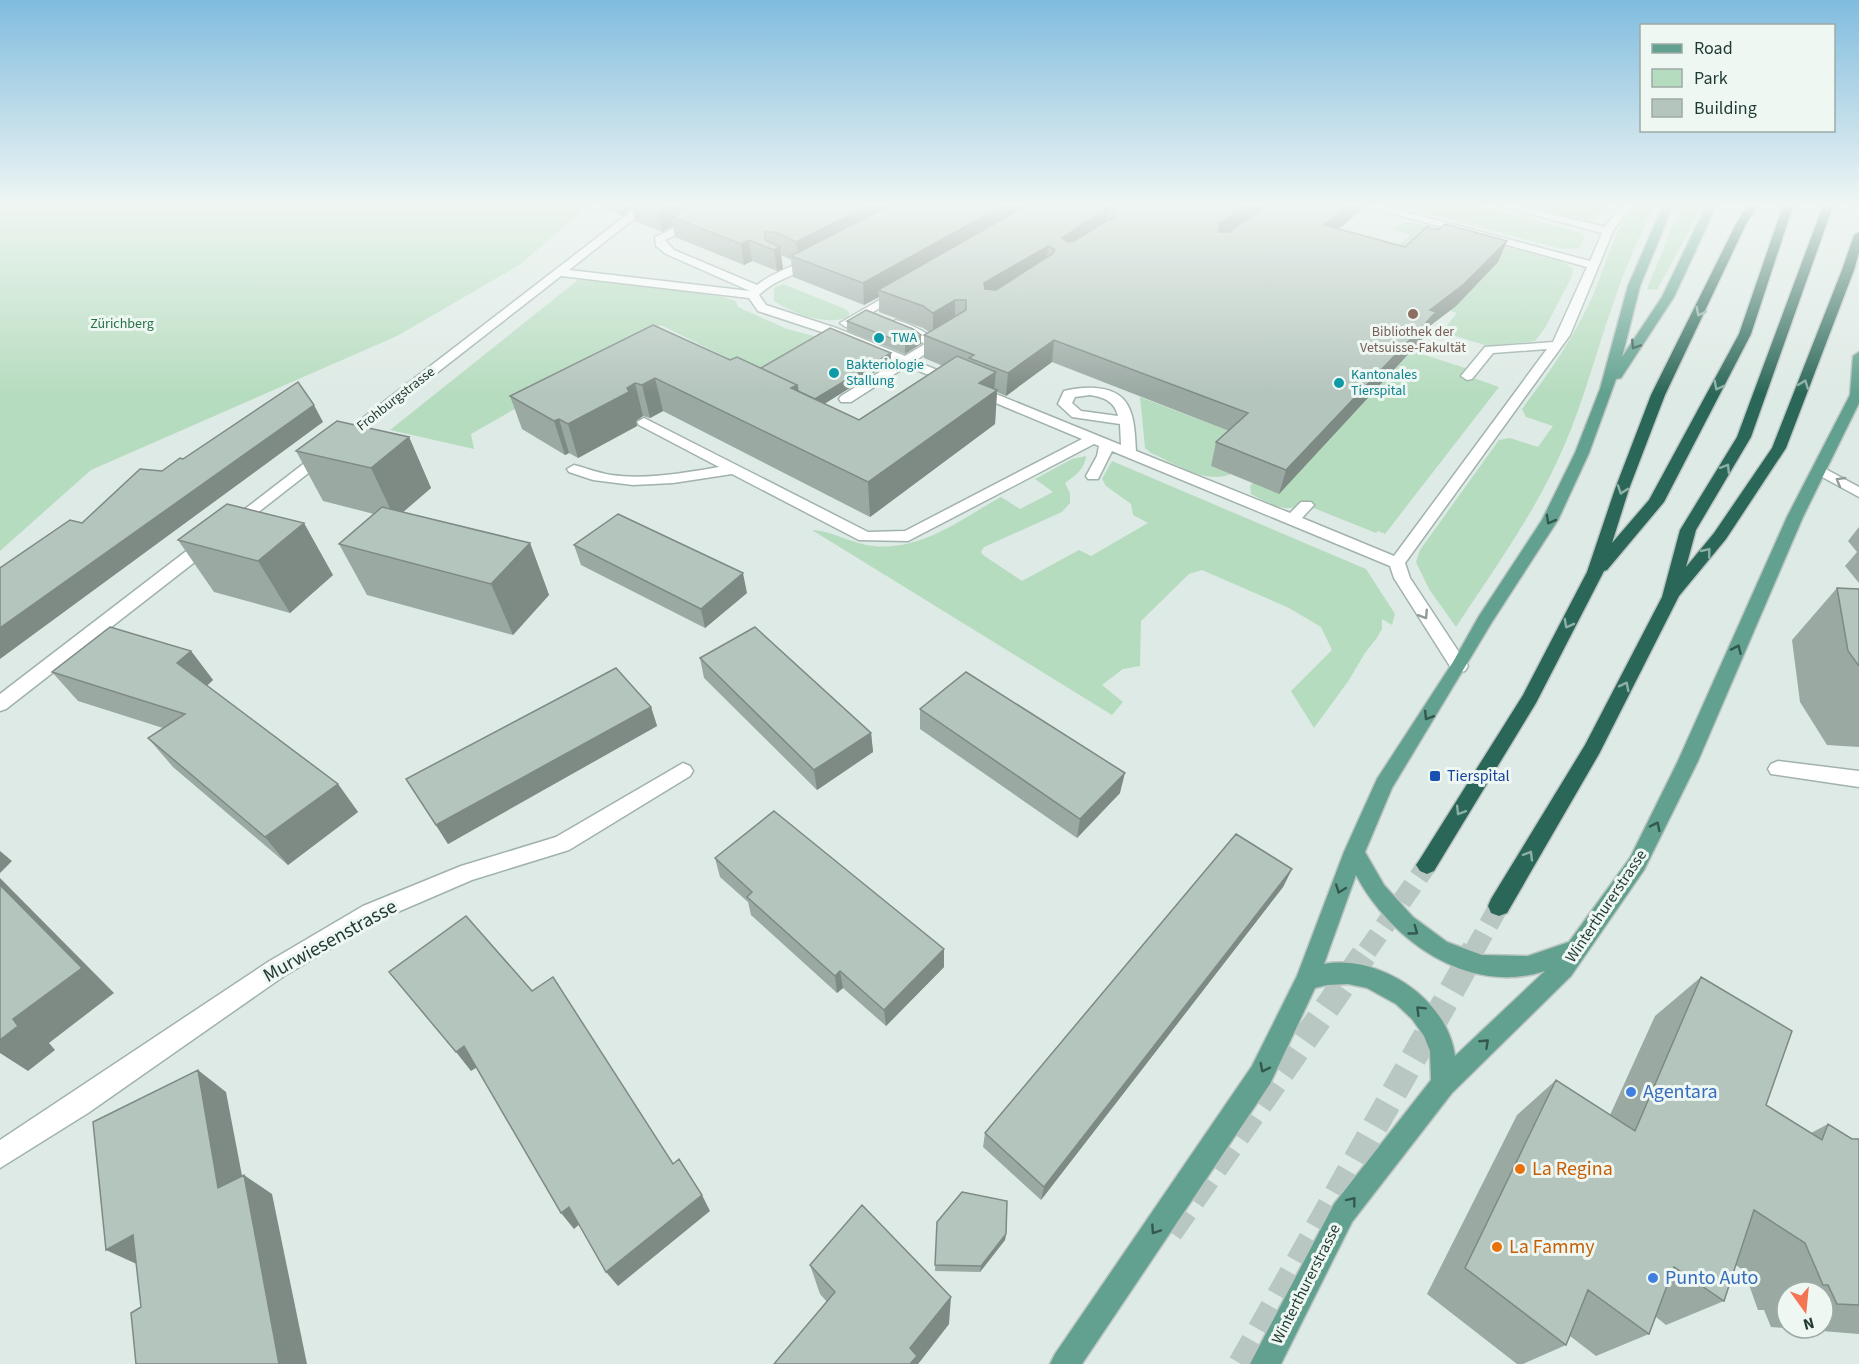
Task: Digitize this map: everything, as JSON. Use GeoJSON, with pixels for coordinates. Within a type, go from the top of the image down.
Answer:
{"type":"FeatureCollection","features":[{"type":"Feature","properties":{"kind":"highway"},"geometry":{"type":"LineString","coordinates":[[1427,865],[1530,698],[1595,572],[1622,489],[1658,394],[1720,267]]}},
{"type":"Feature","properties":{"kind":"highway"},"geometry":{"type":"LineString","coordinates":[[1595,572],[1656,502],[1745,334],[1768,267]]}},
{"type":"Feature","properties":{"kind":"highway"},"geometry":{"type":"LineString","coordinates":[[1499,906],[1592,749],[1670,597],[1688,530],[1744,437],[1806,267]]}},
{"type":"Feature","properties":{"kind":"highway"},"geometry":{"type":"LineString","coordinates":[[1670,597],[1720,536],[1779,448],[1849,267]]}},
{"type":"Feature","properties":{"kind":"main road"},"geometry":{"type":"LineString","coordinates":[[1065,1364],[1261,1075],[1306,979],[1354,852],[1384,785],[1459,666],[1485,620],[1550,520],[1582,453],[1607,390],[1634,286],[1642,267]]}},
{"type":"Feature","properties":{"kind":"main road"},"geometry":{"type":"LineString","coordinates":[[1607,390],[1668,297],[1682,267]]}},
{"type":"Feature","properties":{"kind":"main road","name":"Winterthurerstrasse"},"geometry":{"type":"LineString","coordinates":[[1265,1364],[1343,1212],[1443,1084],[1563,969],[1637,864],[1688,761],[1795,517],[1857,391],[1859,356]]}},
{"type":"Feature","properties":{"kind":"main road"},"geometry":{"type":"LineString","coordinates":[[1354,852],[1376,892],[1405,924],[1439,949],[1482,964],[1528,966],[1577,950]]}},
{"type":"Feature","properties":{"kind":"main road"},"geometry":{"type":"LineString","coordinates":[[1306,979],[1322,973],[1344,972],[1397,989],[1427,1016],[1442,1048],[1443,1084]]}},
{"type":"Feature","properties":{"kind":"street","name":"Frohburgstrasse"},"geometry":{"type":"LineString","coordinates":[[0,704],[570,267]]}},
{"type":"Feature","properties":{"kind":"street"},"geometry":{"type":"LineString","coordinates":[[701,267],[755,292],[762,308],[832,332],[904,362],[935,380],[1100,442],[1397,564],[1402,578],[1459,666]]}},
{"type":"Feature","properties":{"kind":"street"},"geometry":{"type":"LineString","coordinates":[[792,267],[798,270]]}},
{"type":"Feature","properties":{"kind":"street"},"geometry":{"type":"LineString","coordinates":[[562,273],[755,292],[771,279],[804,267]]}},
{"type":"Feature","properties":{"kind":"street"},"geometry":{"type":"LineString","coordinates":[[1397,564],[1564,335],[1595,267]]}},
{"type":"Feature","properties":{"kind":"street"},"geometry":{"type":"LineString","coordinates":[[832,332],[875,316],[914,283]]}},
{"type":"Feature","properties":{"kind":"street"},"geometry":{"type":"LineString","coordinates":[[846,399],[937,341],[875,316]]}},
{"type":"Feature","properties":{"kind":"street"},"geometry":{"type":"LineString","coordinates":[[1467,376],[1489,350],[1557,345]]}},
{"type":"Feature","properties":{"kind":"street"},"geometry":{"type":"LineString","coordinates":[[1125,421],[1129,454]]}},
{"type":"Feature","properties":{"kind":"street"},"geometry":{"type":"LineString","coordinates":[[644,422],[865,537],[908,536],[1100,442]]}},
{"type":"Feature","properties":{"kind":"street"},"geometry":{"type":"LineString","coordinates":[[1093,476],[1104,456],[1100,442]]}},
{"type":"Feature","properties":{"kind":"street"},"geometry":{"type":"LineString","coordinates":[[574,469],[605,479],[632,482],[733,469]]}},
{"type":"Feature","properties":{"kind":"street"},"geometry":{"type":"LineString","coordinates":[[1820,470],[1859,493]]}},
{"type":"Feature","properties":{"kind":"street"},"geometry":{"type":"LineString","coordinates":[[1292,520],[1306,505]]}},
{"type":"Feature","properties":{"kind":"street"},"geometry":{"type":"LineString","coordinates":[[1778,769],[1859,779]]}},
{"type":"Feature","properties":{"kind":"street","name":"Murwiesenstrasse"},"geometry":{"type":"LineString","coordinates":[[0,1155],[79,1104],[276,969],[371,913],[468,872],[562,844],[683,771]]}},
{"type":"Feature","properties":{"kind":"green space","name":"Zürichberg"},"geometry":{"type":"Polygon","coordinates":[[[0,267],[516,267],[397,336],[91,470],[0,551],[0,267]]]}},
{"type":"Feature","properties":{"kind":"green space"},"geometry":{"type":"Polygon","coordinates":[[[1436,267],[1570,267],[1573,269],[1571,278],[1545,328],[1535,341],[1488,346],[1442,332],[1457,313],[1422,302],[1436,267]]]}},
{"type":"Feature","properties":{"kind":"green space"},"geometry":{"type":"Polygon","coordinates":[[[1604,267],[1627,267],[1563,449],[1520,529],[1456,627],[1429,589],[1416,562],[1420,550],[1499,440],[1510,438],[1538,447],[1553,426],[1526,417],[1522,409],[1570,340],[1593,295],[1604,267]]]}},
{"type":"Feature","properties":{"kind":"green space"},"geometry":{"type":"Polygon","coordinates":[[[1656,267],[1670,267],[1657,290],[1647,289],[1656,267]]]}},
{"type":"Feature","properties":{"kind":"green space"},"geometry":{"type":"Polygon","coordinates":[[[578,280],[622,282],[723,297],[736,301],[738,307],[787,329],[844,344],[889,362],[876,372],[816,346],[774,367],[838,395],[810,413],[721,371],[725,357],[661,325],[471,434],[474,449],[390,430],[578,280]]]}},
{"type":"Feature","properties":{"kind":"green space"},"geometry":{"type":"Polygon","coordinates":[[[783,284],[845,309],[849,312],[849,317],[820,319],[791,310],[774,301],[774,288],[783,284]]]}},
{"type":"Feature","properties":{"kind":"green space"},"geometry":{"type":"Polygon","coordinates":[[[1412,351],[1475,371],[1471,377],[1499,387],[1385,534],[1378,531],[1376,533],[1301,503],[1296,507],[1283,508],[1251,494],[1250,486],[1253,483],[1279,493],[1412,351]]]}},
{"type":"Feature","properties":{"kind":"green space"},"geometry":{"type":"Polygon","coordinates":[[[1140,397],[1242,436],[1211,466],[1231,474],[1222,477],[1201,475],[1151,453],[1145,448],[1140,397]]]}},
{"type":"Feature","properties":{"kind":"green space"},"geometry":{"type":"Polygon","coordinates":[[[1086,456],[1082,468],[1065,483],[1070,493],[1070,503],[1062,512],[984,547],[981,552],[983,555],[1022,581],[1079,550],[1091,556],[1148,523],[1133,515],[1131,504],[1106,486],[1102,479],[1112,461],[1366,569],[1395,614],[1392,625],[1382,619],[1382,629],[1376,639],[1314,728],[1291,691],[1332,650],[1321,627],[1289,608],[1202,570],[1189,574],[1141,621],[1140,666],[1123,669],[1102,685],[1123,702],[1112,715],[812,530],[874,546],[908,544],[940,532],[1001,497],[1020,509],[1053,492],[1035,479],[1072,459],[1086,456]]]}},
{"type":"Feature","properties":{"kind":"building"},"geometry":{"type":"Polygon","coordinates":[[[819,267],[893,267],[863,283],[819,267]]]}},
{"type":"Feature","properties":{"kind":"building"},"geometry":{"type":"Polygon","coordinates":[[[919,267],[1012,267],[984,283],[985,289],[996,290],[1032,267],[1481,267],[1464,284],[1430,310],[1436,312],[1286,470],[1216,442],[1248,413],[1054,340],[1008,373],[969,358],[974,355],[924,335],[966,310],[966,300],[955,300],[933,313],[923,306],[878,290],[919,267]]]}},
{"type":"Feature","properties":{"kind":"building"},"geometry":{"type":"Polygon","coordinates":[[[866,310],[913,329],[921,335],[905,344],[847,321],[866,310]]]}},
{"type":"Feature","properties":{"kind":"building"},"geometry":{"type":"Polygon","coordinates":[[[653,325],[730,360],[737,357],[797,385],[791,388],[859,420],[957,356],[996,372],[979,383],[997,390],[868,482],[655,378],[642,385],[635,383],[627,388],[629,392],[568,424],[559,419],[554,421],[510,396],[653,325]]]}},
{"type":"Feature","properties":{"kind":"building"},"geometry":{"type":"Polygon","coordinates":[[[830,328],[891,353],[815,399],[798,391],[797,385],[761,368],[830,328]]]}},
{"type":"Feature","properties":{"kind":"building"},"geometry":{"type":"Polygon","coordinates":[[[298,382],[314,405],[0,628],[0,568],[70,520],[82,523],[140,469],[162,471],[298,382]]]}},
{"type":"Feature","properties":{"kind":"building"},"geometry":{"type":"Polygon","coordinates":[[[337,421],[409,437],[371,468],[296,451],[337,421]]]}},
{"type":"Feature","properties":{"kind":"building"},"geometry":{"type":"Polygon","coordinates":[[[227,504],[304,523],[258,561],[178,540],[227,504]]]}},
{"type":"Feature","properties":{"kind":"building"},"geometry":{"type":"Polygon","coordinates":[[[382,507],[530,543],[491,584],[339,544],[382,507]]]}},
{"type":"Feature","properties":{"kind":"building"},"geometry":{"type":"Polygon","coordinates":[[[618,514],[743,573],[701,609],[574,545],[618,514]]]}},
{"type":"Feature","properties":{"kind":"building"},"geometry":{"type":"Polygon","coordinates":[[[1837,588],[1859,589],[1859,666],[1848,651],[1837,588]]]}},
{"type":"Feature","properties":{"kind":"building"},"geometry":{"type":"Polygon","coordinates":[[[110,627],[191,651],[177,663],[338,784],[265,837],[148,738],[185,714],[52,672],[110,627]]]}},
{"type":"Feature","properties":{"kind":"building"},"geometry":{"type":"Polygon","coordinates":[[[755,627],[871,733],[814,770],[700,658],[755,627]]]}},
{"type":"Feature","properties":{"kind":"building"},"geometry":{"type":"Polygon","coordinates":[[[616,668],[651,707],[436,825],[406,779],[616,668]]]}},
{"type":"Feature","properties":{"kind":"building"},"geometry":{"type":"Polygon","coordinates":[[[966,672],[1125,773],[1080,819],[920,709],[966,672]]]}},
{"type":"Feature","properties":{"kind":"building"},"geometry":{"type":"Polygon","coordinates":[[[774,811],[944,949],[884,1010],[840,971],[835,976],[747,897],[752,892],[715,858],[774,811]]]}},
{"type":"Feature","properties":{"kind":"building"},"geometry":{"type":"Polygon","coordinates":[[[1236,834],[1292,869],[1044,1187],[985,1133],[1236,834]]]}},
{"type":"Feature","properties":{"kind":"building"},"geometry":{"type":"Polygon","coordinates":[[[0,885],[82,968],[13,1019],[18,1026],[0,1040],[0,885]]]}},
{"type":"Feature","properties":{"kind":"building"},"geometry":{"type":"Polygon","coordinates":[[[466,916],[532,991],[553,977],[673,1164],[679,1159],[702,1195],[606,1272],[569,1207],[561,1213],[464,1046],[456,1052],[389,972],[466,916]]]}},
{"type":"Feature","properties":{"kind":"building"},"geometry":{"type":"Polygon","coordinates":[[[1701,977],[1792,1031],[1766,1105],[1822,1140],[1828,1124],[1852,1139],[1859,1139],[1859,1305],[1837,1304],[1835,1280],[1821,1280],[1805,1243],[1754,1210],[1724,1301],[1674,1267],[1649,1334],[1588,1290],[1566,1345],[1465,1268],[1556,1080],[1635,1131],[1701,977]]]}},
{"type":"Feature","properties":{"kind":"building"},"geometry":{"type":"Polygon","coordinates":[[[198,1070],[218,1188],[244,1175],[279,1364],[136,1364],[131,1313],[141,1307],[133,1235],[106,1250],[93,1122],[198,1070]]]}},
{"type":"Feature","properties":{"kind":"building"},"geometry":{"type":"Polygon","coordinates":[[[962,1192],[1007,1201],[1006,1234],[981,1266],[935,1265],[937,1222],[962,1192]]]}},
{"type":"Feature","properties":{"kind":"building"},"geometry":{"type":"Polygon","coordinates":[[[862,1205],[951,1297],[910,1348],[917,1356],[910,1364],[774,1364],[835,1292],[810,1265],[862,1205]]]}},
{"type":"Feature","properties":{"kind":"tunnel"},"geometry":{"type":"LineString","coordinates":[[1367,951],[1427,865]]}},
{"type":"Feature","properties":{"kind":"tunnel"},"geometry":{"type":"LineString","coordinates":[[1474,951],[1499,906]]}},
{"type":"Feature","properties":{"kind":"tunnel"},"geometry":{"type":"LineString","coordinates":[[1170,1232],[1368,949]]}},
{"type":"Feature","properties":{"kind":"tunnel"},"geometry":{"type":"LineString","coordinates":[[1241,1364],[1475,949]]}},
{"type":"Feature","properties":{"kind":"place","name":"Bibliothek der Vetsuisse-Fakultät"},"geometry":{"type":"Point","coordinates":[1413,314]}},
{"type":"Feature","properties":{"kind":"place","name":"TWA"},"geometry":{"type":"Point","coordinates":[879,338]}},
{"type":"Feature","properties":{"kind":"place","name":"Bakteriologie Stallung"},"geometry":{"type":"Point","coordinates":[834,373]}},
{"type":"Feature","properties":{"kind":"place","name":"Kantonales Tierspital"},"geometry":{"type":"Point","coordinates":[1339,383]}},
{"type":"Feature","properties":{"kind":"place","name":"Tierspital"},"geometry":{"type":"Point","coordinates":[1435,776]}},
{"type":"Feature","properties":{"kind":"place","name":"Agentara"},"geometry":{"type":"Point","coordinates":[1631,1092]}},
{"type":"Feature","properties":{"kind":"place","name":"La Regina"},"geometry":{"type":"Point","coordinates":[1520,1169]}},
{"type":"Feature","properties":{"kind":"place","name":"La Fammy"},"geometry":{"type":"Point","coordinates":[1497,1247]}},
{"type":"Feature","properties":{"kind":"place","name":"Punto Auto"},"geometry":{"type":"Point","coordinates":[1653,1278]}}]}
